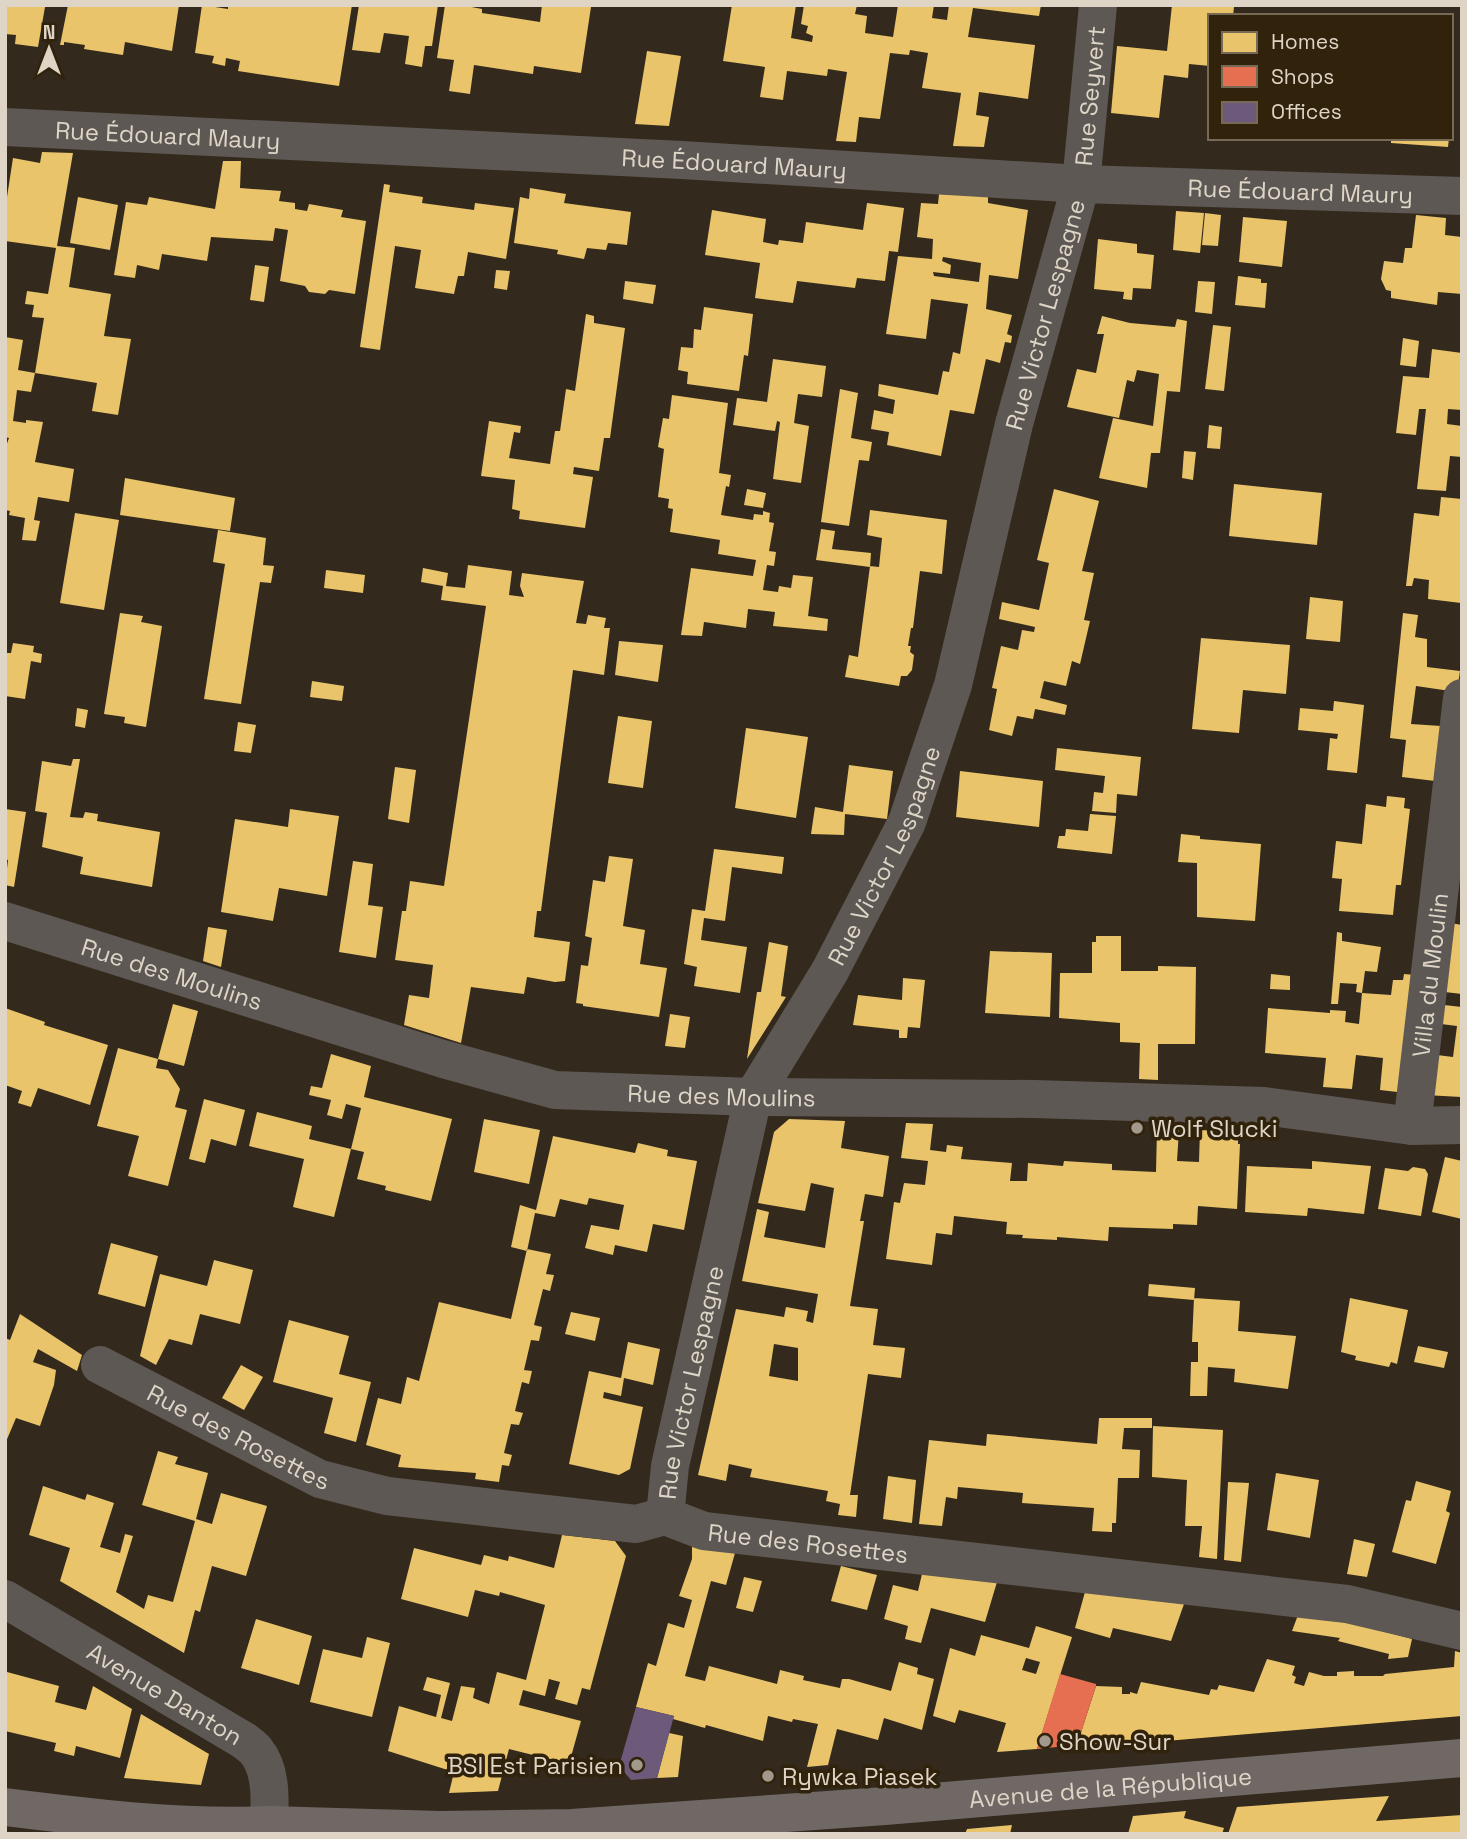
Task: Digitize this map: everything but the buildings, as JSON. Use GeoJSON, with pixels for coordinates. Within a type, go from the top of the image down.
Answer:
{"type":"FeatureCollection","features":[{"type":"Feature","properties":{"kind":"main road","name":"Avenue de la République"},"geometry":{"type":"LineString","coordinates":[[5,1807],[124,1821],[234,1827],[269,1825],[574,1832],[1462,1758]]}},
{"type":"Feature","properties":{"kind":"street","name":"Rue Seyvert"},"geometry":{"type":"LineString","coordinates":[[1081,184],[1098,5]]}},
{"type":"Feature","properties":{"kind":"street","name":"Rue Édouard Maury"},"geometry":{"type":"LineString","coordinates":[[5,127],[682,160],[1081,184],[1462,196]]}},
{"type":"Feature","properties":{"kind":"street","name":"Rue Victor Lespagne"},"geometry":{"type":"LineString","coordinates":[[665,1516],[670,1466],[753,1097],[830,971],[907,822],[953,685],[1014,424],[1081,184]]}},
{"type":"Feature","properties":{"kind":"street","name":"Villa du Moulin"},"geometry":{"type":"LineString","coordinates":[[1412,1126],[1462,698]]}},
{"type":"Feature","properties":{"kind":"street","name":"Rue des Moulins"},"geometry":{"type":"LineString","coordinates":[[5,921],[443,1059],[555,1090],[753,1097],[1034,1099],[1264,1106],[1412,1126],[1462,1125]]}},
{"type":"Feature","properties":{"kind":"street","name":"Rue des Rosettes"},"geometry":{"type":"LineString","coordinates":[[100,1365],[320,1479],[387,1496],[636,1524],[665,1516],[704,1531],[1347,1604],[1462,1631]]}},
{"type":"Feature","properties":{"kind":"street","name":"Avenue Danton"},"geometry":{"type":"LineString","coordinates":[[5,1599],[235,1735],[257,1752],[264,1767],[270,1796],[269,1825]]}},
{"type":"Feature","properties":{"kind":"place","name":"Wolf Slucki"},"geometry":{"type":"Point","coordinates":[1137,1128]}},
{"type":"Feature","properties":{"kind":"place","name":"Show-Sur"},"geometry":{"type":"Point","coordinates":[1045,1741]}},
{"type":"Feature","properties":{"kind":"place","name":"BSI Est Parisien"},"geometry":{"type":"Point","coordinates":[637,1765]}},
{"type":"Feature","properties":{"kind":"place","name":"Rywka Piasek"},"geometry":{"type":"Point","coordinates":[768,1776]}}]}
